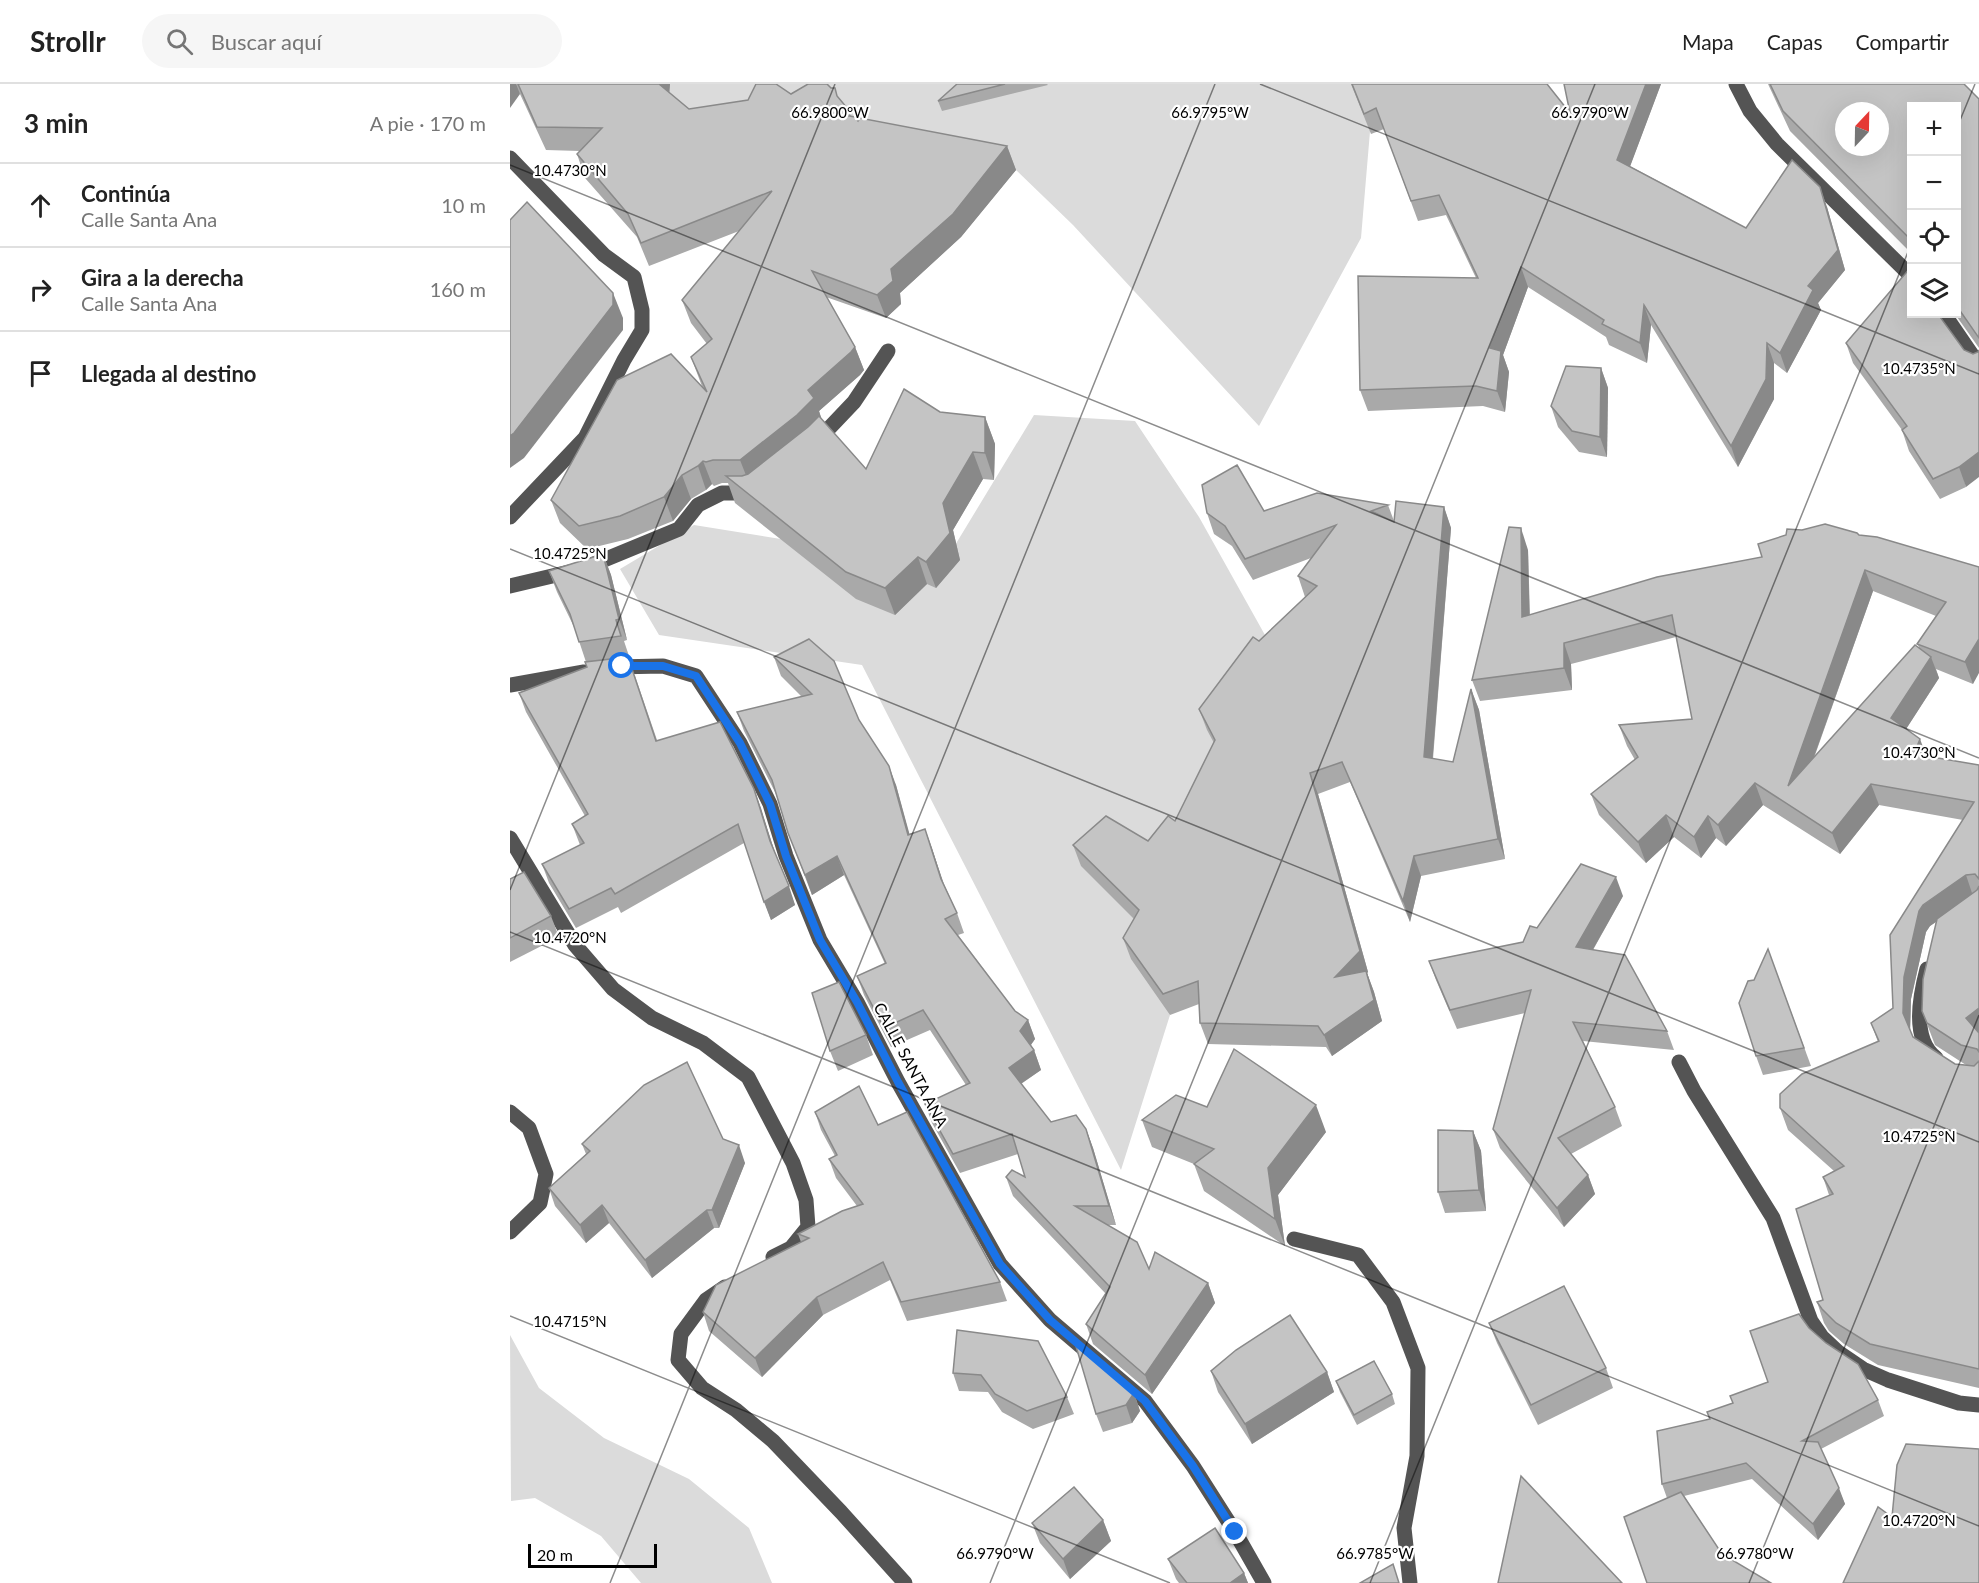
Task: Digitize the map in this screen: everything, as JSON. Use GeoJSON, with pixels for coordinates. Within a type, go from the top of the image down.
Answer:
{"type":"FeatureCollection","features":[{"type":"Feature","properties":{"kind":"street"},"geometry":{"type":"LineString","coordinates":[[1736,84],[1750,111],[1777,144],[1907,274]]}},
{"type":"Feature","properties":{"kind":"street"},"geometry":{"type":"LineString","coordinates":[[510,158],[604,255],[634,277],[642,310],[642,330],[624,360],[585,438],[510,517]]}},
{"type":"Feature","properties":{"kind":"street"},"geometry":{"type":"LineString","coordinates":[[1947,318],[1979,364]]}},
{"type":"Feature","properties":{"kind":"street"},"geometry":{"type":"LineString","coordinates":[[804,453],[854,402],[888,351]]}},
{"type":"Feature","properties":{"kind":"street"},"geometry":{"type":"LineString","coordinates":[[510,586],[582,569],[679,529],[698,506],[722,493],[752,493],[760,486]]}},
{"type":"Feature","properties":{"kind":"street","name":"CALLE SANTA ANA"},"geometry":{"type":"LineString","coordinates":[[510,685],[622,666],[663,666],[696,676],[740,743],[770,804],[786,856],[820,940],[857,1002],[909,1102],[1000,1264],[1050,1320],[1145,1401],[1193,1466],[1264,1583]]}},
{"type":"Feature","properties":{"kind":"street"},"geometry":{"type":"LineString","coordinates":[[510,838],[575,945],[613,989],[652,1018],[703,1043],[748,1077],[793,1163],[806,1200],[808,1227],[791,1248],[759,1264]]}},
{"type":"Feature","properties":{"kind":"street"},"geometry":{"type":"LineString","coordinates":[[1930,957],[1921,999],[1920,1034],[1927,1051],[1951,1067]]}},
{"type":"Feature","properties":{"kind":"street"},"geometry":{"type":"LineString","coordinates":[[1679,1062],[1694,1091],[1773,1218],[1811,1321],[1822,1337],[1838,1352],[1863,1369],[1888,1380],[1959,1403],[1979,1405]]}},
{"type":"Feature","properties":{"kind":"street"},"geometry":{"type":"LineString","coordinates":[[510,1112],[529,1128],[546,1174],[540,1203],[510,1232]]}},
{"type":"Feature","properties":{"kind":"street"},"geometry":{"type":"LineString","coordinates":[[1294,1239],[1358,1255],[1393,1302],[1418,1368],[1417,1456],[1404,1528],[1410,1583]]}},
{"type":"Feature","properties":{"kind":"street"},"geometry":{"type":"LineString","coordinates":[[740,1276],[706,1300],[681,1334],[678,1360],[702,1388],[736,1410],[773,1441],[842,1512],[905,1583]]}},
{"type":"Feature","properties":{"kind":"shaded area"},"geometry":{"type":"Polygon","coordinates":[[[573,84],[1374,84],[1361,238],[1259,426],[1073,225],[1016,170],[962,154],[733,127],[573,84]]]}},
{"type":"Feature","properties":{"kind":"shaded area"},"geometry":{"type":"Polygon","coordinates":[[[1034,415],[1135,421],[1199,517],[1270,644],[1230,760],[1147,931],[1170,1015],[1121,1170],[862,665],[659,635],[620,569],[694,525],[943,565],[1034,415]]]}},
{"type":"Feature","properties":{"kind":"shaded area"},"geometry":{"type":"Polygon","coordinates":[[[510,1335],[539,1388],[604,1438],[689,1479],[749,1528],[772,1583],[641,1583],[601,1536],[535,1498],[511,1501],[510,1335]]]}},
{"type":"Feature","properties":{"kind":"building"},"geometry":{"type":"Polygon","coordinates":[[[518,84],[659,84],[689,109],[748,100],[756,84],[776,84],[791,94],[808,84],[827,84],[835,88],[837,96],[848,109],[833,113],[855,117],[858,121],[860,118],[1007,146],[953,214],[891,269],[893,281],[877,295],[812,271],[855,347],[808,390],[814,398],[797,415],[740,460],[703,461],[682,475],[664,497],[620,516],[579,526],[551,500],[617,380],[671,354],[707,392],[691,357],[712,339],[682,300],[772,191],[641,243],[628,214],[577,154],[602,128],[537,127],[518,84]]]}},
{"type":"Feature","properties":{"kind":"building"},"geometry":{"type":"Polygon","coordinates":[[[957,84],[1005,84],[938,101],[957,84]]]}},
{"type":"Feature","properties":{"kind":"building"},"geometry":{"type":"Polygon","coordinates":[[[1352,84],[1547,84],[1570,113],[1564,84],[1646,84],[1617,160],[1746,228],[1792,160],[1820,187],[1838,250],[1808,286],[1813,290],[1780,353],[1767,343],[1766,379],[1731,446],[1644,305],[1640,343],[1602,324],[1604,320],[1521,267],[1490,348],[1501,351],[1497,391],[1476,386],[1360,390],[1358,276],[1478,278],[1439,195],[1411,201],[1376,108],[1364,114],[1352,84]]]}},
{"type":"Feature","properties":{"kind":"building"},"geometry":{"type":"Polygon","coordinates":[[[1770,84],[1964,84],[1979,99],[1979,338],[1961,312],[1961,102],[1907,102],[1907,236],[1783,111],[1770,84]]]}},
{"type":"Feature","properties":{"kind":"building"},"geometry":{"type":"Polygon","coordinates":[[[527,202],[613,293],[613,305],[510,436],[510,220],[527,202]]]}},
{"type":"Feature","properties":{"kind":"building"},"geometry":{"type":"Polygon","coordinates":[[[1907,272],[1907,318],[1941,318],[1964,350],[1973,354],[1979,350],[1979,452],[1959,467],[1933,479],[1902,430],[1907,426],[1846,343],[1907,272]]]}},
{"type":"Feature","properties":{"kind":"building"},"geometry":{"type":"Polygon","coordinates":[[[1566,366],[1601,368],[1600,437],[1572,431],[1551,406],[1566,366]]]}},
{"type":"Feature","properties":{"kind":"building"},"geometry":{"type":"Polygon","coordinates":[[[904,389],[940,412],[985,417],[985,453],[973,452],[943,503],[950,533],[926,562],[918,557],[885,588],[846,572],[726,476],[748,474],[819,416],[866,469],[904,389]]]}},
{"type":"Feature","properties":{"kind":"building"},"geometry":{"type":"Polygon","coordinates":[[[1237,465],[1264,511],[1317,493],[1388,505],[1371,511],[1394,522],[1396,501],[1444,507],[1424,757],[1453,762],[1471,689],[1498,839],[1414,856],[1403,901],[1342,762],[1310,773],[1360,951],[1335,977],[1366,971],[1374,1000],[1324,1035],[1318,1026],[1200,1023],[1198,981],[1163,994],[1123,938],[1139,910],[1073,845],[1106,816],[1148,841],[1168,816],[1175,821],[1215,740],[1199,709],[1253,637],[1259,641],[1317,586],[1298,576],[1336,525],[1245,559],[1225,526],[1207,513],[1202,485],[1237,465]]]}},
{"type":"Feature","properties":{"kind":"building"},"geometry":{"type":"Polygon","coordinates":[[[1825,524],[1979,567],[1979,639],[1965,662],[1917,644],[1946,602],[1865,570],[1788,786],[1915,645],[1931,657],[1891,718],[1920,739],[1914,754],[1979,765],[1979,879],[1975,874],[1966,875],[1923,905],[1919,911],[1904,977],[1903,1013],[1913,1037],[1955,1064],[1974,1066],[1979,1061],[1979,1369],[1870,1344],[1836,1323],[1822,1309],[1817,1302],[1823,1300],[1796,1209],[1833,1194],[1823,1177],[1844,1166],[1780,1108],[1780,1094],[1802,1074],[1879,1041],[1871,1023],[1893,1008],[1890,935],[1974,802],[1871,784],[1832,833],[1755,783],[1718,825],[1708,816],[1694,837],[1666,815],[1638,842],[1591,794],[1638,757],[1619,725],[1692,719],[1672,615],[1564,643],[1564,668],[1472,680],[1509,527],[1521,528],[1522,617],[1657,577],[1762,557],[1758,544],[1786,535],[1787,529],[1802,530],[1825,524]]]}},
{"type":"Feature","properties":{"kind":"building"},"geometry":{"type":"Polygon","coordinates":[[[603,554],[621,636],[579,642],[570,614],[549,571],[603,554]]]}},
{"type":"Feature","properties":{"kind":"building"},"geometry":{"type":"Polygon","coordinates":[[[809,639],[834,661],[859,720],[889,766],[908,835],[925,829],[941,879],[957,913],[945,919],[1015,1011],[1028,1020],[1020,1031],[1034,1050],[1009,1068],[1051,1122],[1076,1115],[1086,1129],[1109,1206],[1075,1206],[1137,1242],[1149,1269],[1155,1252],[1208,1283],[1145,1375],[1086,1324],[1110,1287],[1006,1177],[1012,1170],[1025,1177],[1012,1134],[953,1154],[925,1104],[970,1083],[923,1010],[884,1028],[857,976],[886,963],[837,856],[805,875],[788,833],[772,780],[737,712],[812,694],[774,657],[809,639]]]}},
{"type":"Feature","properties":{"kind":"building"},"geometry":{"type":"Polygon","coordinates":[[[628,657],[656,741],[720,722],[754,789],[770,841],[789,886],[764,902],[738,824],[615,894],[611,888],[569,909],[542,864],[584,843],[572,824],[588,814],[519,693],[587,667],[585,662],[628,657]]]}},
{"type":"Feature","properties":{"kind":"building"},"geometry":{"type":"Polygon","coordinates":[[[1581,864],[1616,877],[1576,947],[1625,955],[1667,1031],[1573,1022],[1615,1107],[1558,1138],[1588,1175],[1557,1208],[1493,1129],[1531,990],[1450,1010],[1429,961],[1523,942],[1530,926],[1537,928],[1581,864]]]}},
{"type":"Feature","properties":{"kind":"building"},"geometry":{"type":"Polygon","coordinates":[[[524,872],[551,916],[510,938],[510,879],[524,872]]]}},
{"type":"Feature","properties":{"kind":"building"},"geometry":{"type":"Polygon","coordinates":[[[1979,886],[1979,1008],[1966,1018],[1979,1033],[1979,1052],[1977,1049],[1961,1045],[1927,1023],[1922,1011],[1923,979],[1937,919],[1977,890],[1979,886]]]}},
{"type":"Feature","properties":{"kind":"building"},"geometry":{"type":"Polygon","coordinates":[[[1768,949],[1804,1048],[1756,1056],[1739,1003],[1748,981],[1754,980],[1768,949]]]}},
{"type":"Feature","properties":{"kind":"building"},"geometry":{"type":"Polygon","coordinates":[[[839,982],[866,1035],[830,1051],[812,993],[839,982]]]}},
{"type":"Feature","properties":{"kind":"building"},"geometry":{"type":"Polygon","coordinates":[[[1234,1049],[1316,1105],[1268,1168],[1275,1219],[1194,1164],[1214,1149],[1142,1120],[1176,1095],[1207,1107],[1234,1049]]]}},
{"type":"Feature","properties":{"kind":"building"},"geometry":{"type":"Polygon","coordinates":[[[687,1062],[723,1139],[739,1145],[712,1210],[707,1210],[645,1260],[602,1205],[580,1225],[549,1188],[590,1151],[582,1144],[644,1085],[687,1062]]]}},
{"type":"Feature","properties":{"kind":"building"},"geometry":{"type":"Polygon","coordinates":[[[859,1086],[878,1125],[907,1112],[1000,1282],[901,1302],[883,1262],[817,1297],[755,1358],[703,1312],[716,1285],[809,1238],[798,1234],[842,1211],[863,1204],[829,1159],[837,1155],[815,1112],[859,1086]]]}},
{"type":"Feature","properties":{"kind":"building"},"geometry":{"type":"Polygon","coordinates":[[[1438,1130],[1473,1131],[1479,1190],[1438,1192],[1438,1130]]]}},
{"type":"Feature","properties":{"kind":"building"},"geometry":{"type":"Polygon","coordinates":[[[1564,1286],[1606,1368],[1531,1405],[1489,1323],[1564,1286]]]}},
{"type":"Feature","properties":{"kind":"building"},"geometry":{"type":"Polygon","coordinates":[[[1799,1314],[1809,1328],[1826,1343],[1858,1364],[1878,1400],[1802,1441],[1818,1442],[1839,1488],[1813,1524],[1746,1463],[1662,1484],[1657,1431],[1710,1419],[1707,1412],[1733,1403],[1730,1396],[1768,1382],[1750,1331],[1799,1314]]]}},
{"type":"Feature","properties":{"kind":"building"},"geometry":{"type":"Polygon","coordinates":[[[1290,1315],[1327,1372],[1245,1424],[1211,1371],[1236,1350],[1290,1315]]]}},
{"type":"Feature","properties":{"kind":"building"},"geometry":{"type":"Polygon","coordinates":[[[957,1330],[1038,1341],[1067,1397],[1027,1411],[995,1394],[981,1375],[953,1373],[957,1330]]]}},
{"type":"Feature","properties":{"kind":"building"},"geometry":{"type":"Polygon","coordinates":[[[1075,1343],[1134,1393],[1126,1405],[1096,1414],[1075,1343]]]}},
{"type":"Feature","properties":{"kind":"building"},"geometry":{"type":"Polygon","coordinates":[[[1374,1361],[1392,1394],[1354,1415],[1336,1381],[1374,1361]]]}},
{"type":"Feature","properties":{"kind":"building"},"geometry":{"type":"Polygon","coordinates":[[[1906,1444],[1979,1449],[1979,1583],[1843,1583],[1878,1507],[1892,1517],[1897,1465],[1906,1444]]]}},
{"type":"Feature","properties":{"kind":"building"},"geometry":{"type":"Polygon","coordinates":[[[1521,1476],[1622,1583],[1498,1583],[1521,1476]]]}},
{"type":"Feature","properties":{"kind":"building"},"geometry":{"type":"Polygon","coordinates":[[[1074,1487],[1103,1520],[1063,1559],[1032,1523],[1074,1487]]]}},
{"type":"Feature","properties":{"kind":"building"},"geometry":{"type":"Polygon","coordinates":[[[1681,1492],[1722,1554],[1771,1583],[1647,1583],[1624,1517],[1681,1492]]]}},
{"type":"Feature","properties":{"kind":"building"},"geometry":{"type":"Polygon","coordinates":[[[1215,1528],[1244,1573],[1230,1583],[1187,1583],[1168,1559],[1215,1528]]]}},
{"type":"Feature","properties":{"kind":"building"},"geometry":{"type":"Polygon","coordinates":[[[1393,1564],[1399,1583],[1360,1583],[1393,1564]]]}},
{"type":"Feature","properties":{"kind":"route"},"geometry":{"type":"LineString","coordinates":[[622,666],[663,666],[696,676],[740,743],[770,804],[786,856],[820,940],[857,1002],[898,1082],[1000,1264],[1050,1320],[1145,1401],[1193,1466],[1235,1532]]}}]}
